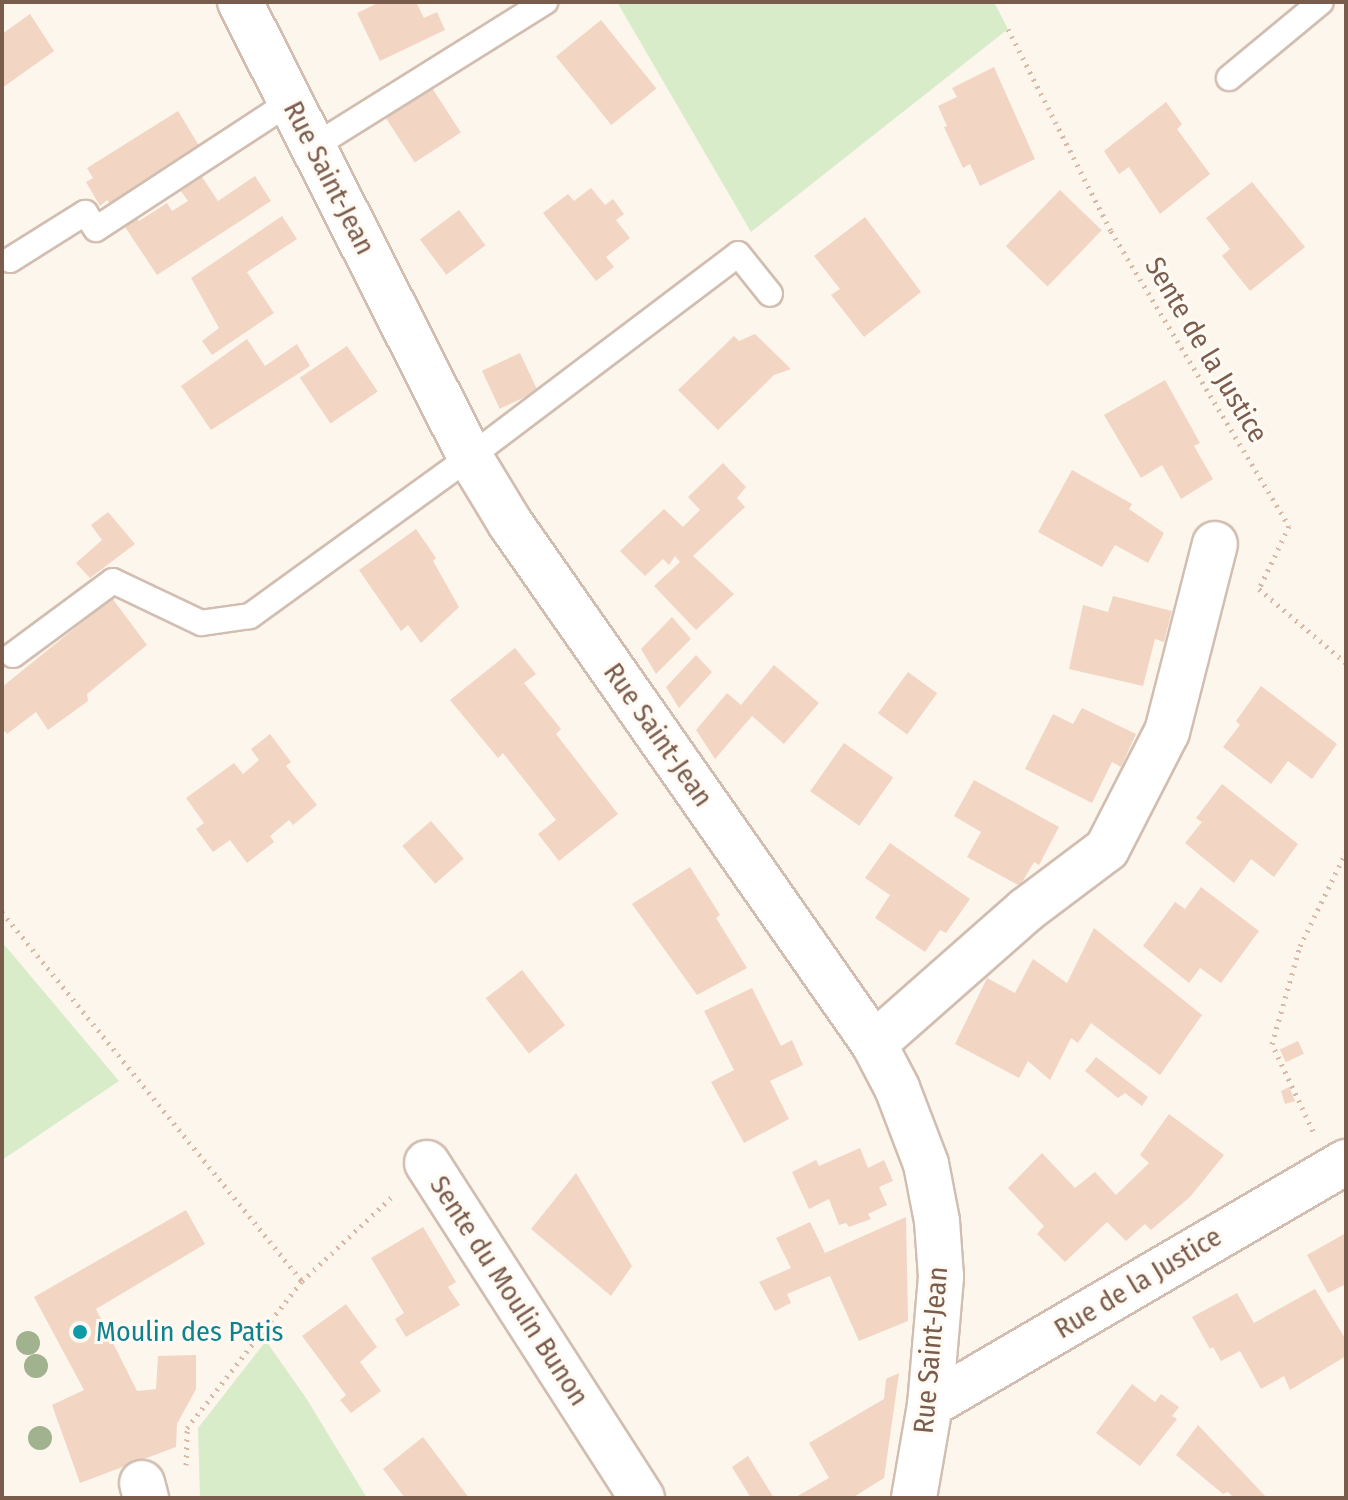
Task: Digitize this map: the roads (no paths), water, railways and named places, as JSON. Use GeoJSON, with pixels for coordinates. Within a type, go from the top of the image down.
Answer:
{"type":"FeatureCollection","features":[{"type":"Feature","properties":{"kind":"street","name":"Rue Saint-Jean"},"geometry":{"type":"LineString","coordinates":[[240,2],[470,457],[510,523],[874,1044],[897,1088],[926,1164],[937,1221],[941,1277],[930,1405],[913,1497]]}},
{"type":"Feature","properties":{"kind":"street"},"geometry":{"type":"LineString","coordinates":[[874,1044],[1026,910],[1107,849],[1167,732],[1215,544]]}},
{"type":"Feature","properties":{"kind":"street","name":"Sente du Moulin Bunon"},"geometry":{"type":"LineString","coordinates":[[427,1163],[642,1498]]}},
{"type":"Feature","properties":{"kind":"street","name":"Rue de la Justice"},"geometry":{"type":"LineString","coordinates":[[930,1405],[1339,1165]]}},
{"type":"Feature","properties":{"kind":"lane"},"geometry":{"type":"LineString","coordinates":[[313,147],[545,2]]}},
{"type":"Feature","properties":{"kind":"lane"},"geometry":{"type":"LineString","coordinates":[[1229,78],[1321,2]]}},
{"type":"Feature","properties":{"kind":"lane"},"geometry":{"type":"LineString","coordinates":[[10,260],[85,213],[96,229],[290,102]]}},
{"type":"Feature","properties":{"kind":"lane"},"geometry":{"type":"LineString","coordinates":[[13,655],[113,581],[201,623],[250,616],[470,457],[738,254],[770,294]]}},
{"type":"Feature","properties":{"kind":"place","name":"Moulin des Patis"},"geometry":{"type":"Point","coordinates":[80,1332]}}]}
